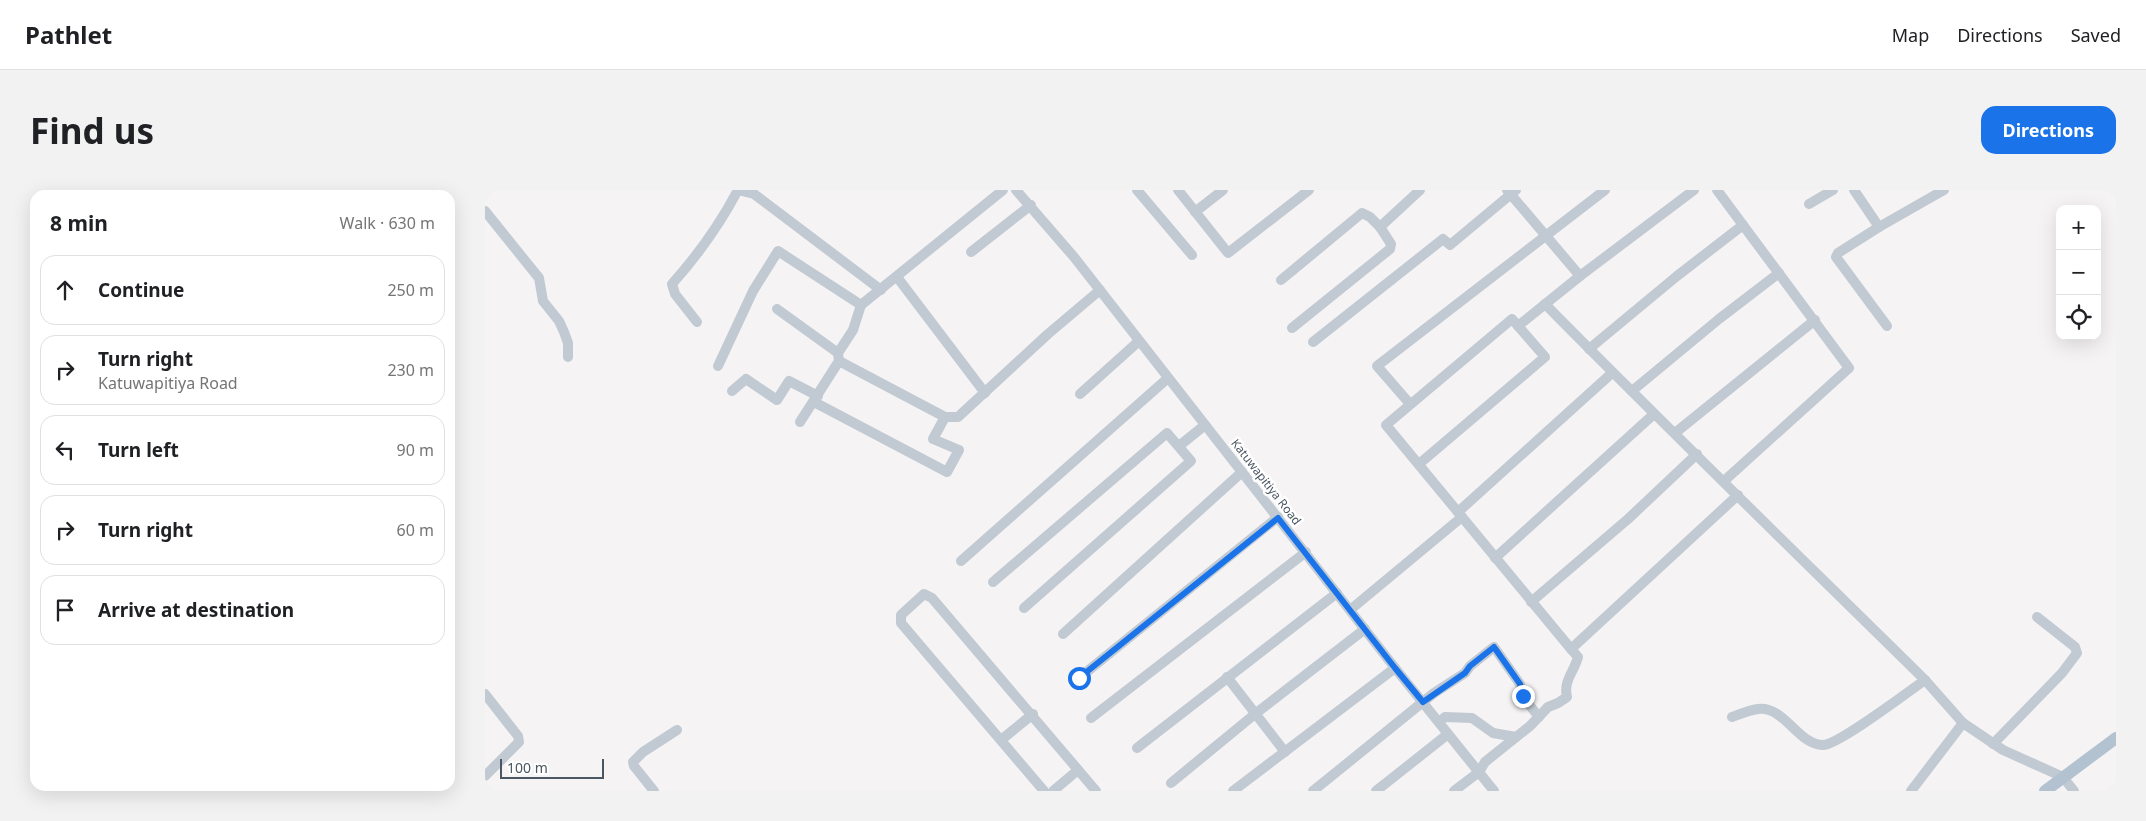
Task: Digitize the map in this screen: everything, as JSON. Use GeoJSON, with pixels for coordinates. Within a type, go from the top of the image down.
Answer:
{"type":"FeatureCollection","features":[{"type":"Feature","properties":{"kind":"main road"},"geometry":{"type":"LineString","coordinates":[[2045,791],[2116,738]]}},
{"type":"Feature","properties":{"kind":"street"},"geometry":{"type":"LineString","coordinates":[[697,322],[675,294],[672,284],[697,256],[725,216],[738,190],[754,194],[881,290]]}},
{"type":"Feature","properties":{"kind":"street"},"geometry":{"type":"LineString","coordinates":[[800,422],[816,399],[853,330],[861,305],[1003,190]]}},
{"type":"Feature","properties":{"kind":"street","name":"Katuwapitiya Road"},"geometry":{"type":"LineString","coordinates":[[1016,190],[1031,205],[1100,290],[1395,668],[1494,791]]}},
{"type":"Feature","properties":{"kind":"street"},"geometry":{"type":"LineString","coordinates":[[1137,190],[1193,255]]}},
{"type":"Feature","properties":{"kind":"street"},"geometry":{"type":"LineString","coordinates":[[1178,190],[1228,254],[1297,194],[1309,190]]}},
{"type":"Feature","properties":{"kind":"street"},"geometry":{"type":"LineString","coordinates":[[1195,212],[1223,190]]}},
{"type":"Feature","properties":{"kind":"street"},"geometry":{"type":"LineString","coordinates":[[1380,227],[1408,194],[1421,190]]}},
{"type":"Feature","properties":{"kind":"street"},"geometry":{"type":"LineString","coordinates":[[1410,404],[1377,366],[1605,190]]}},
{"type":"Feature","properties":{"kind":"street"},"geometry":{"type":"LineString","coordinates":[[1518,326],[1580,276],[1694,190]]}},
{"type":"Feature","properties":{"kind":"street"},"geometry":{"type":"LineString","coordinates":[[1717,190],[1849,368],[1724,481]]}},
{"type":"Feature","properties":{"kind":"street"},"geometry":{"type":"LineString","coordinates":[[1809,204],[1833,190]]}},
{"type":"Feature","properties":{"kind":"street"},"geometry":{"type":"LineString","coordinates":[[1854,190],[1879,227]]}},
{"type":"Feature","properties":{"kind":"street"},"geometry":{"type":"LineString","coordinates":[[1887,326],[1837,258],[1838,253],[1944,190]]}},
{"type":"Feature","properties":{"kind":"street"},"geometry":{"type":"LineString","coordinates":[[1313,342],[1443,239],[1449,245],[1511,191],[1580,276]]}},
{"type":"Feature","properties":{"kind":"street"},"geometry":{"type":"LineString","coordinates":[[971,252],[1031,205]]}},
{"type":"Feature","properties":{"kind":"street"},"geometry":{"type":"LineString","coordinates":[[485,211],[539,278],[543,301],[559,320],[568,342],[567,357]]}},
{"type":"Feature","properties":{"kind":"street"},"geometry":{"type":"LineString","coordinates":[[1281,280],[1362,213],[1370,217],[1380,227],[1391,244],[1390,248],[1292,328]]}},
{"type":"Feature","properties":{"kind":"street"},"geometry":{"type":"LineString","coordinates":[[1589,349],[1677,276],[1743,225]]}},
{"type":"Feature","properties":{"kind":"street"},"geometry":{"type":"LineString","coordinates":[[718,366],[753,292],[778,251],[861,305]]}},
{"type":"Feature","properties":{"kind":"street"},"geometry":{"type":"LineString","coordinates":[[1632,392],[1719,319],[1779,273]]}},
{"type":"Feature","properties":{"kind":"street"},"geometry":{"type":"LineString","coordinates":[[897,277],[985,393]]}},
{"type":"Feature","properties":{"kind":"street"},"geometry":{"type":"LineString","coordinates":[[777,309],[838,357],[945,418],[958,418],[1048,334],[1100,290]]}},
{"type":"Feature","properties":{"kind":"street"},"geometry":{"type":"LineString","coordinates":[[1545,304],[1654,414],[1697,454],[1925,680],[1963,723],[2003,750],[2063,777],[2074,791]]}},
{"type":"Feature","properties":{"kind":"street"},"geometry":{"type":"LineString","coordinates":[[1419,464],[1545,357],[1512,319],[1386,425],[1578,658],[1575,668],[1568,678],[1567,697],[1558,703],[1547,706],[1539,717],[1485,762],[1479,772],[1454,791]]}},
{"type":"Feature","properties":{"kind":"street"},"geometry":{"type":"LineString","coordinates":[[1675,433],[1815,320]]}},
{"type":"Feature","properties":{"kind":"street"},"geometry":{"type":"LineString","coordinates":[[1080,394],[1139,341]]}},
{"type":"Feature","properties":{"kind":"street"},"geometry":{"type":"LineString","coordinates":[[1350,610],[1460,515],[1612,372]]}},
{"type":"Feature","properties":{"kind":"street"},"geometry":{"type":"LineString","coordinates":[[961,561],[1168,378]]}},
{"type":"Feature","properties":{"kind":"street"},"geometry":{"type":"LineString","coordinates":[[732,391],[746,379],[777,400],[789,381],[816,399],[947,472],[959,450],[933,439],[945,418]]}},
{"type":"Feature","properties":{"kind":"street"},"geometry":{"type":"LineString","coordinates":[[1495,558],[1654,414]]}},
{"type":"Feature","properties":{"kind":"street"},"geometry":{"type":"LineString","coordinates":[[1179,446],[1205,425]]}},
{"type":"Feature","properties":{"kind":"street"},"geometry":{"type":"LineString","coordinates":[[993,582],[1167,433],[1191,461],[1024,608]]}},
{"type":"Feature","properties":{"kind":"street"},"geometry":{"type":"LineString","coordinates":[[1531,602],[1627,519],[1697,454]]}},
{"type":"Feature","properties":{"kind":"street"},"geometry":{"type":"LineString","coordinates":[[1063,634],[1242,472]]}},
{"type":"Feature","properties":{"kind":"street"},"geometry":{"type":"LineString","coordinates":[[1571,649],[1738,495]]}},
{"type":"Feature","properties":{"kind":"street"},"geometry":{"type":"LineString","coordinates":[[1079,678],[1278,518]]}},
{"type":"Feature","properties":{"kind":"street"},"geometry":{"type":"LineString","coordinates":[[1091,718],[1306,552]]}},
{"type":"Feature","properties":{"kind":"street"},"geometry":{"type":"LineString","coordinates":[[1137,748],[1337,593]]}},
{"type":"Feature","properties":{"kind":"street"},"geometry":{"type":"LineString","coordinates":[[1043,791],[901,623],[901,615],[921,596],[927,594],[932,598],[1033,714],[1096,791]]}},
{"type":"Feature","properties":{"kind":"street"},"geometry":{"type":"LineString","coordinates":[[1993,744],[2061,673],[2077,652],[2075,647],[2037,618]]}},
{"type":"Feature","properties":{"kind":"street"},"geometry":{"type":"LineString","coordinates":[[1171,783],[1255,714],[1365,629]]}},
{"type":"Feature","properties":{"kind":"street"},"geometry":{"type":"LineString","coordinates":[[1313,791],[1423,702],[1465,673],[1470,666],[1494,647],[1520,684],[1523,696],[1539,717]]}},
{"type":"Feature","properties":{"kind":"street"},"geometry":{"type":"LineString","coordinates":[[1233,791],[1395,668]]}},
{"type":"Feature","properties":{"kind":"street"},"geometry":{"type":"LineString","coordinates":[[1227,677],[1285,752]]}},
{"type":"Feature","properties":{"kind":"street"},"geometry":{"type":"LineString","coordinates":[[1732,717],[1758,709],[1771,710],[1814,744],[1825,745],[1851,732],[1925,680]]}},
{"type":"Feature","properties":{"kind":"street"},"geometry":{"type":"LineString","coordinates":[[485,694],[518,736],[519,742],[485,776]]}},
{"type":"Feature","properties":{"kind":"street"},"geometry":{"type":"LineString","coordinates":[[1001,740],[1033,714]]}},
{"type":"Feature","properties":{"kind":"street"},"geometry":{"type":"LineString","coordinates":[[1439,722],[1445,717],[1472,718],[1482,724],[1487,730],[1515,737]]}},
{"type":"Feature","properties":{"kind":"street"},"geometry":{"type":"LineString","coordinates":[[1911,791],[1963,723]]}},
{"type":"Feature","properties":{"kind":"street"},"geometry":{"type":"LineString","coordinates":[[654,791],[634,766],[633,762],[643,752],[677,730]]}},
{"type":"Feature","properties":{"kind":"street"},"geometry":{"type":"LineString","coordinates":[[1376,791],[1448,734]]}},
{"type":"Feature","properties":{"kind":"street"},"geometry":{"type":"LineString","coordinates":[[1053,791],[1078,770]]}},
{"type":"Feature","properties":{"kind":"route"},"geometry":{"type":"LineString","coordinates":[[1079,678],[1278,518],[1423,702],[1465,673],[1470,666],[1494,647],[1520,684],[1523,696]]}}]}
